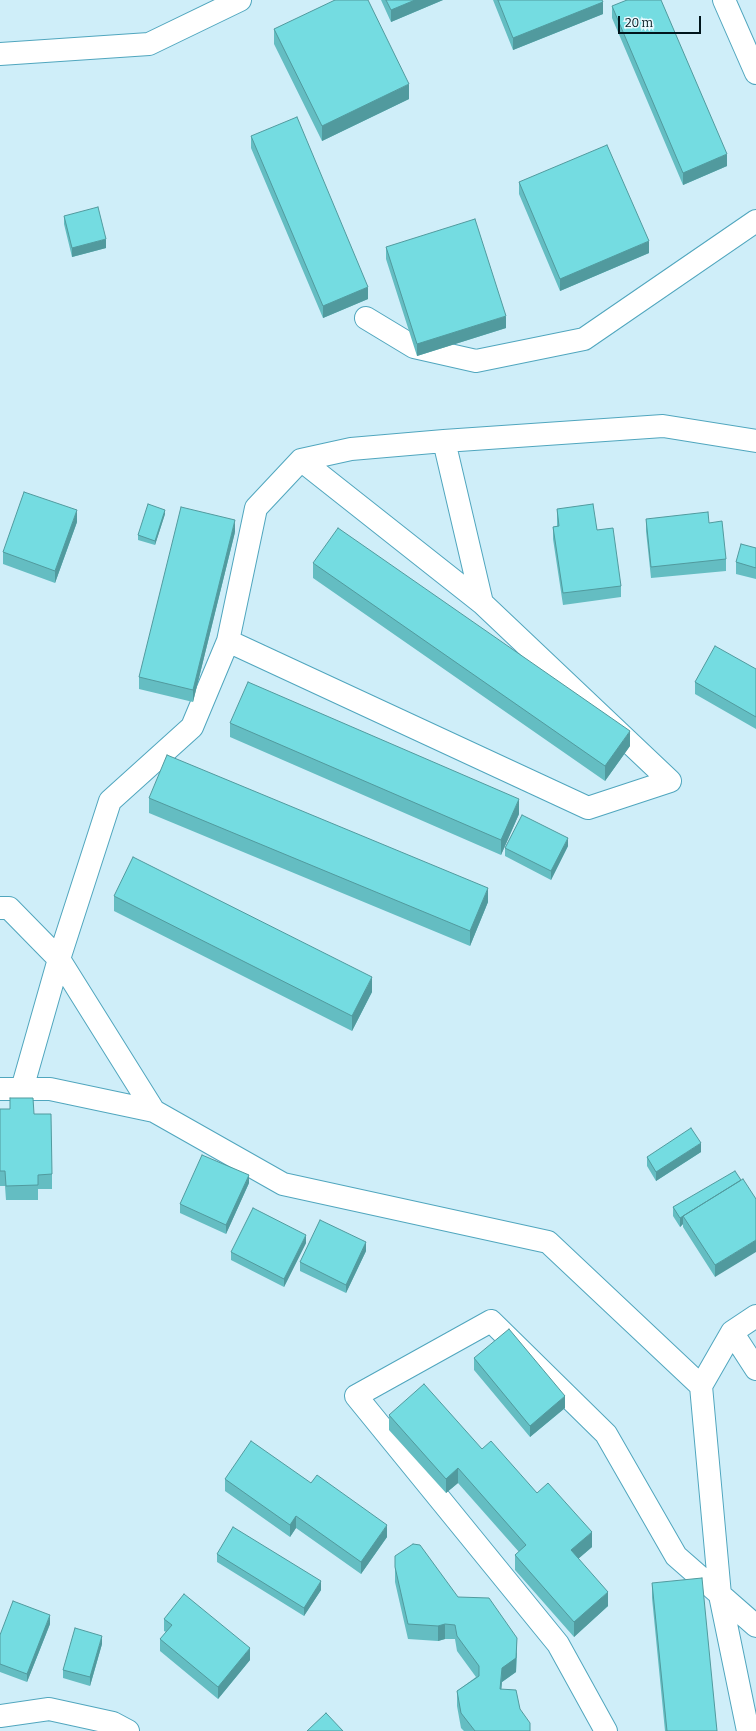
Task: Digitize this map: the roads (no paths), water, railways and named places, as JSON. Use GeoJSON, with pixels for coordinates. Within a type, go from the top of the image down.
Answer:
{"type":"FeatureCollection","features":[{"type":"Feature","properties":{"kind":"street"},"geometry":{"type":"LineString","coordinates":[[0,54],[149,44],[240,0]]}},
{"type":"Feature","properties":{"kind":"street"},"geometry":{"type":"LineString","coordinates":[[724,0],[756,73]]}},
{"type":"Feature","properties":{"kind":"street"},"geometry":{"type":"LineString","coordinates":[[366,318],[414,347],[476,361],[584,339],[756,221]]}},
{"type":"Feature","properties":{"kind":"street"},"geometry":{"type":"LineString","coordinates":[[22,1089],[60,959],[110,801],[192,727],[228,641],[256,508],[301,460],[351,449],[662,426],[756,441]]}},
{"type":"Feature","properties":{"kind":"street"},"geometry":{"type":"LineString","coordinates":[[444,441],[482,602]]}},
{"type":"Feature","properties":{"kind":"street"},"geometry":{"type":"LineString","coordinates":[[228,641],[588,808],[670,781],[482,602],[301,460]]}},
{"type":"Feature","properties":{"kind":"street"},"geometry":{"type":"LineString","coordinates":[[3,905],[60,959],[154,1111]]}},
{"type":"Feature","properties":{"kind":"street"},"geometry":{"type":"LineString","coordinates":[[0,1089],[50,1089],[154,1111],[282,1184],[548,1242],[701,1386]]}},
{"type":"Feature","properties":{"kind":"street"},"geometry":{"type":"LineString","coordinates":[[748,1731],[720,1595],[701,1386],[732,1332],[756,1316]]}},
{"type":"Feature","properties":{"kind":"street"},"geometry":{"type":"LineString","coordinates":[[606,1731],[558,1644],[356,1396],[491,1321],[606,1434],[676,1556],[756,1626]]}},
{"type":"Feature","properties":{"kind":"street"},"geometry":{"type":"LineString","coordinates":[[732,1332],[756,1369]]}},
{"type":"Feature","properties":{"kind":"street"},"geometry":{"type":"LineString","coordinates":[[0,1716],[49,1709],[113,1723],[128,1731]]}}]}
